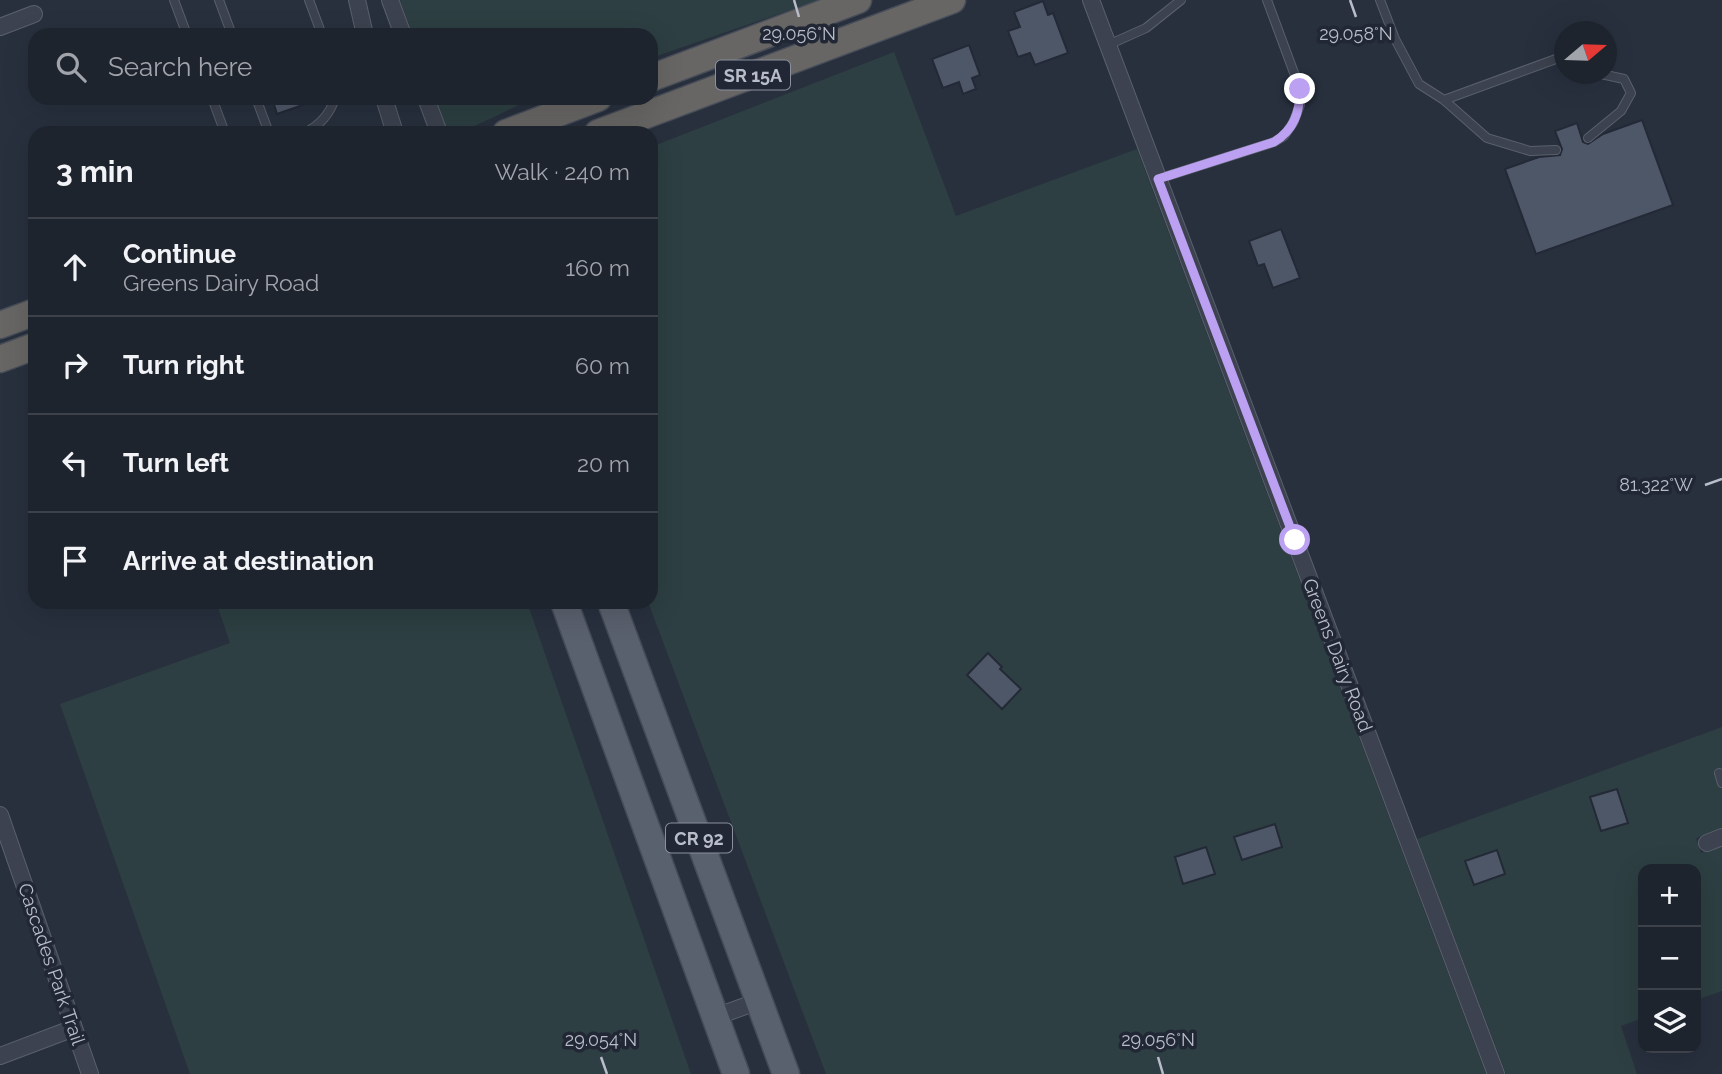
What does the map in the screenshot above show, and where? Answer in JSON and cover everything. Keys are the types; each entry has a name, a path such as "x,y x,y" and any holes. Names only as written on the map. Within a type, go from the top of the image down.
{"highway":[{"name":"SR 15A","path":"658,75 858,0"},
{"name":"SR 15A","path":"617,126 951,0"},
{"path":"524,126 580,105"},
{"path":"2,326 28,315"},
{"path":"0,359 28,349"}],"main road":[{"name":"CR 92","path":"567,609 736,1074"},
{"name":"CR 92","path":"612,609 786,1074"}],"street":[{"path":"357,0 363,28"},
{"path":"390,0 400,28"},
{"name":"Greens Dairy Road","path":"1091,0 1496,1074"},
{"path":"0,27 34,15"},
{"path":"386,105 393,126"},
{"path":"429,105 436,126"},
{"name":"Cascades Park Trail","path":"0,815 6,849 90,1074"},
{"path":"715,1017 759,1000"},
{"path":"0,1056 74,1028"}],"lane":[{"path":"174,0 184,28"},
{"path":"219,0 229,28"},
{"path":"309,0 319,28"},
{"path":"1108,45 1146,28 1181,0"},
{"path":"1158,179 1274,142 1284,136 1293,123 1300,105 1300,89 1267,0"},
{"path":"1381,0 1395,40 1419,84 1444,100 1487,138 1530,151 1556,150"},
{"path":"1444,100 1554,60"},
{"path":"1588,138 1621,111 1631,93 1623,79 1617,78"},
{"path":"215,105 222,126"},
{"path":"259,105 266,126"},
{"path":"316,126 326,118 332,105"},
{"path":"1718,773 1722,783"}],"shaded area":[{"path":"400,0 819,0 658,56 658,28 410,28"},
{"path":"894,52 956,216 1137,149 1486,1074 826,1074 651,609 658,609 658,144"},
{"path":"438,105 519,105 472,126 446,126"},
{"path":"218,609 529,609 691,1074 190,1074 60,704 230,643"},
{"path":"1722,727 1722,829 1696,838 1701,853 1722,846 1722,991 1701,998 1701,864 1638,864 1638,1020 1621,1026 1637,1074 1506,1074 1417,839"}],"building":[{"path":"1043,1 1048,15 1053,13 1068,53 1035,65 1030,53 1018,57 1008,31 1020,27 1014,12"},
{"path":"969,45 980,75 972,78 976,89 963,94 959,82 943,88 932,59"},
{"path":"274,105 303,105 277,114"},
{"path":"1642,120 1673,205 1536,254 1505,169 1539,157 1560,155 1562,149 1555,131 1577,123 1583,142 1588,144 1603,134"},
{"path":"1281,229 1300,278 1273,288 1264,264 1258,266 1249,241"},
{"path":"988,653 1021,689 1002,709 967,675"},
{"path":"1617,789 1628,823 1601,831 1590,797"},
{"path":"1275,824 1282,847 1242,860 1234,837"},
{"path":"1206,847 1215,874 1183,884 1175,857"},
{"path":"1497,850 1505,874 1474,885 1465,861"}],"route":[{"path":"1295,540 1158,179 1274,142 1284,136 1300,105 1300,89"}]}
